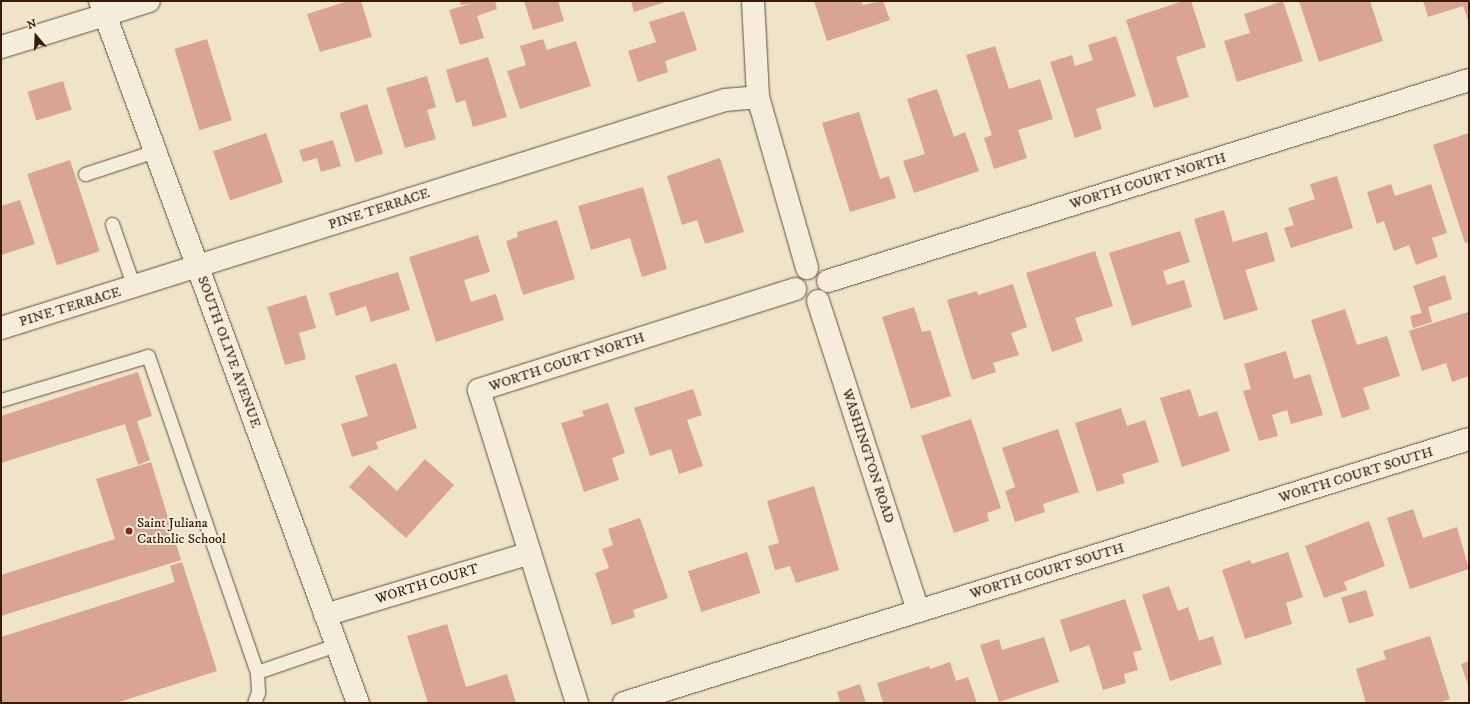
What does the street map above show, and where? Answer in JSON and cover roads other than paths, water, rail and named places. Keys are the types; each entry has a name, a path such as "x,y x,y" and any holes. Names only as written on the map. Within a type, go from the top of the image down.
{"street":[{"path":"1,48 103,8 149,1"},
{"path":"753,1 758,97 807,268"},
{"name":"SOUTH OLIVE AVENUE","path":"103,8 358,703"},
{"name":"WORTH COURT NORTH","path":"828,281 1469,80"},
{"name":"PINE TERRACE","path":"1,328 725,100 758,97"},
{"path":"807,268 818,269 828,281 825,295 818,301 806,301 797,295 795,289 795,279 807,268"},
{"name":"WORTH COURT NORTH","path":"530,553 479,390 795,289"},
{"name":"WASHINGTON ROAD","path":"818,301 918,612"},
{"name":"WORTH COURT SOUTH","path":"624,703 1469,439"},
{"path":"530,553 577,703"},
{"name":"WORTH COURT","path":"325,615 530,553"}],"lane":[{"path":"85,174 155,151"},
{"path":"112,224 134,286"},
{"path":"1,400 148,356 257,672 258,692 254,703"},
{"path":"257,672 336,645"}],"place":[{"name":"Saint Juliana Catholic School","path":"129,531"}]}
